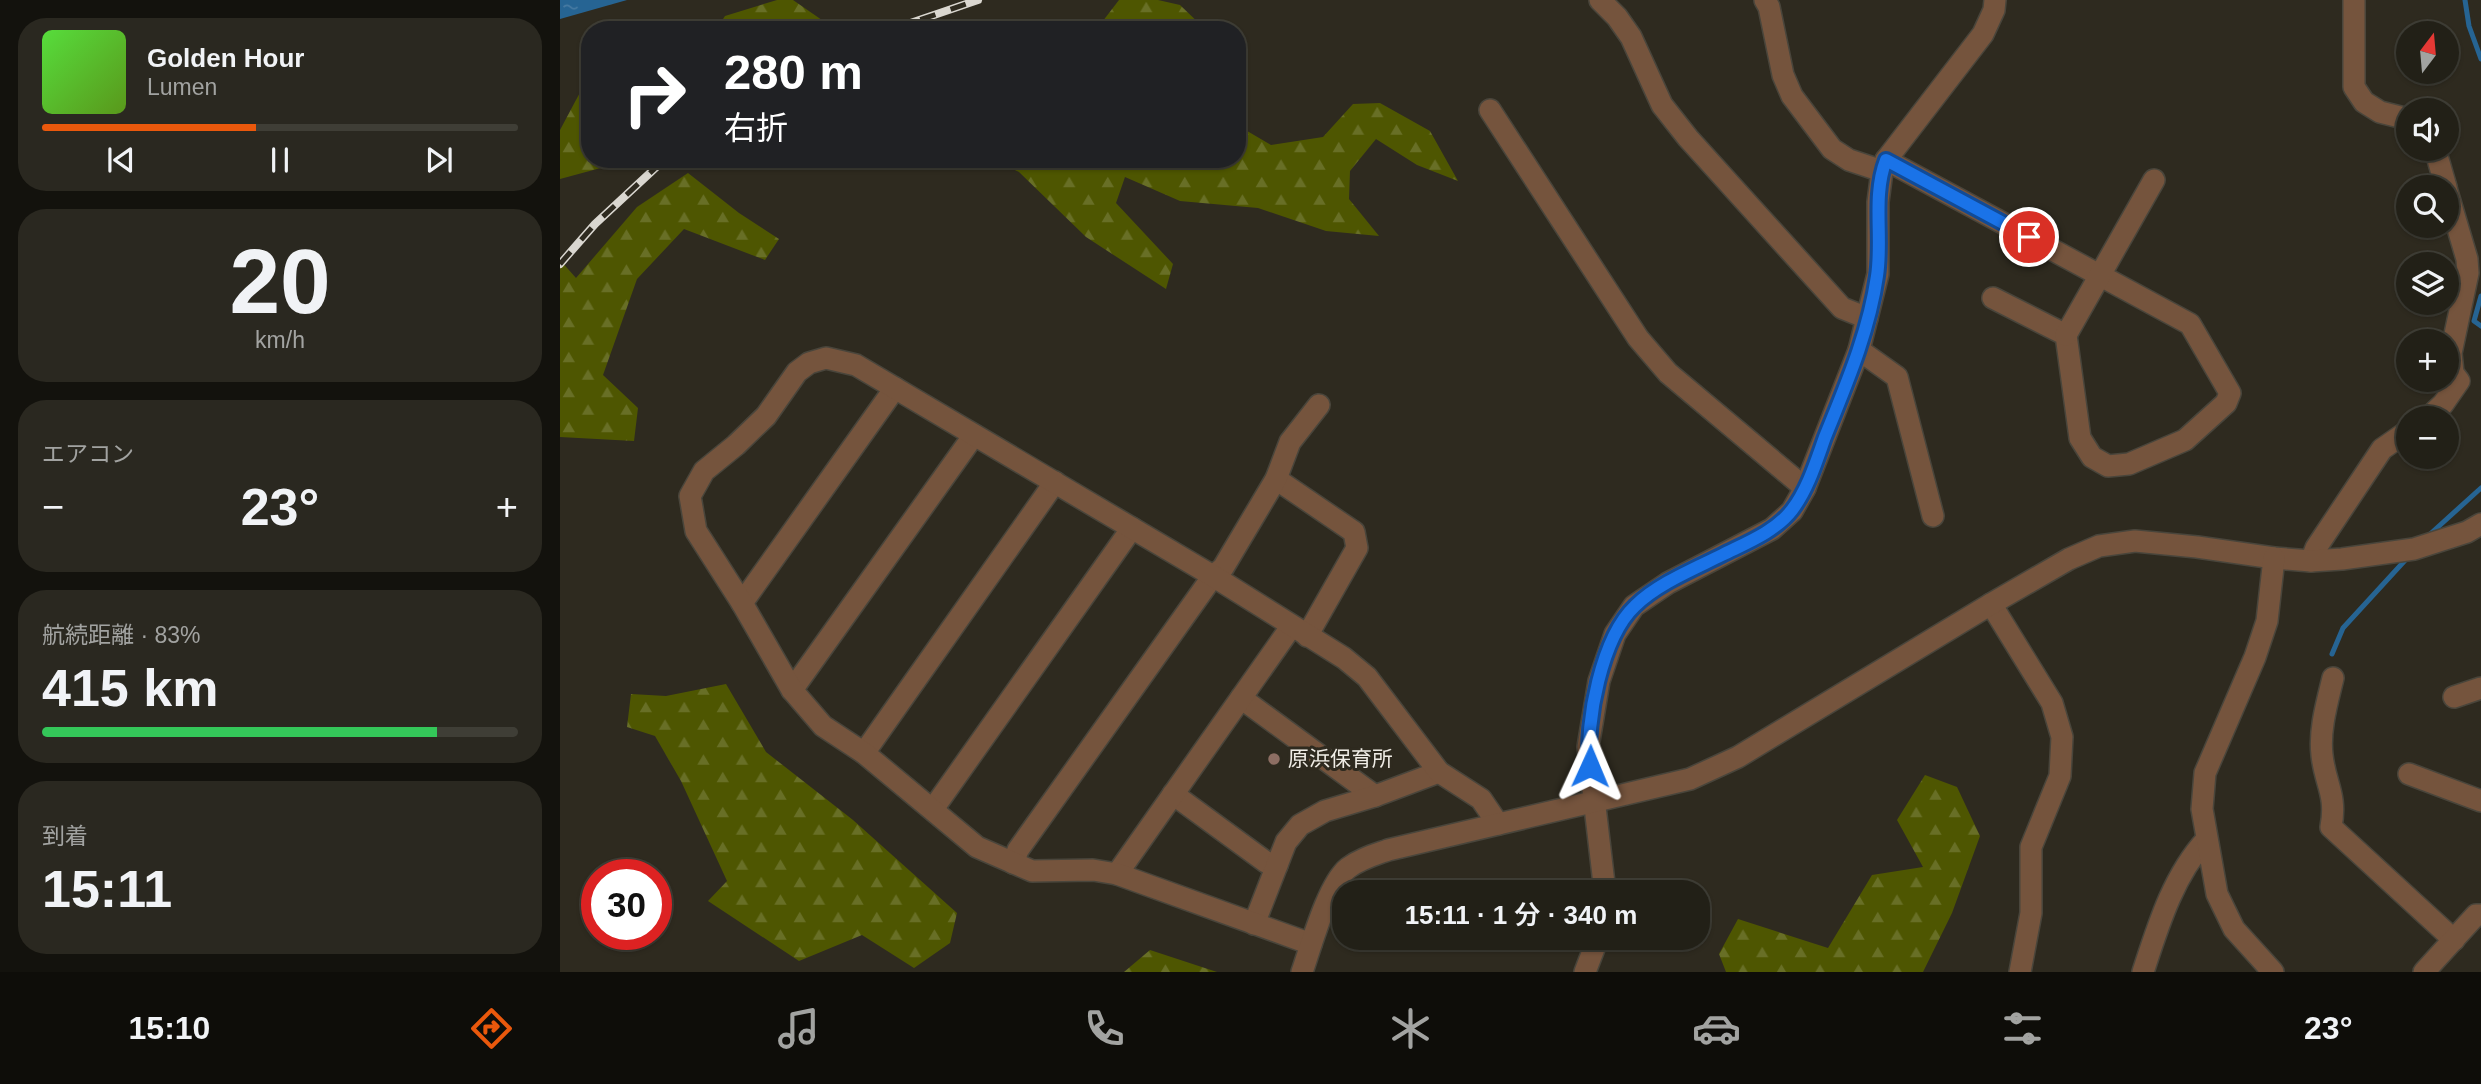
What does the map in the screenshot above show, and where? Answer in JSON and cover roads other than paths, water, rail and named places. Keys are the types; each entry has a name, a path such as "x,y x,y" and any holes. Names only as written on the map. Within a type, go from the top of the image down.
{"street":[{"path":"1600,0 1617,17 1631,37 1662,105 1688,138 1842,308 1867,318"},
{"path":"1765,0 1769,7 1783,75 1792,96 1832,149 1849,160 1884,165 2101,276 2190,324 2230,393 2226,403 2185,440 2129,464 2108,466 2092,457 2080,438 2066,335 2101,276 2154,180"},
{"path":"1603,880 1588,747 1598,681 1615,634 1634,606 1668,583 1772,529 1792,510 1805,488 1859,350 1878,274 1878,202 1884,165 1983,34 1994,10 1994,0"},
{"path":"2354,0 2354,87 2364,102 2380,112 2396,117"},
{"path":"1490,110 1645,346 1668,373 1805,488"},
{"path":"2441,406 2459,381 2453,373 2451,353 2468,273 2459,232"},
{"path":"1993,298 2066,335"},
{"path":"1859,350 1897,377 1933,516"},
{"path":"1311,944 1117,874 1093,870 1032,871 977,847 864,753 823,726 792,690 742,603 696,531 690,496 704,471 736,445 766,415 797,372 808,363 826,358 856,365 1213,576 1345,658 1367,677 1439,772 1480,799 1499,824"},
{"path":"742,603 895,388"},
{"path":"1013,863 1018,850 1213,576 1223,568 1276,479 1290,442 1319,405"},
{"path":"792,690 974,435"},
{"path":"2311,561 2316,548 2382,449 2396,439"},
{"path":"1117,874 1241,698 1299,631 1357,548 1354,532 1276,479"},
{"path":"864,753 1055,482"},
{"path":"1302,972 1333,888 1346,869 1365,858 1388,850 1593,804 1690,779 1738,757 1991,604 2068,559 2099,546 2135,541 2311,561 2414,549 2467,532 2481,524"},
{"path":"933,810 1132,528"},
{"path":"2273,972 2234,929 2217,894 2202,809 2205,774 2255,657 2267,621 2274,558"},
{"path":"1991,604 2052,703 2062,737 2060,776 2031,847 2031,913 2020,972"},
{"path":"2333,678 2323,717 2322,756 2334,809 2331,827 2454,940"},
{"path":"2454,696 2481,688"},
{"path":"1241,698 1375,796"},
{"path":"1254,923 1286,842 1300,825 1325,811 1439,772"},
{"path":"2409,774 2481,801"},
{"path":"1173,794 1266,862 1277,865"},
{"path":"2143,972 2156,930 2179,878 2189,859 2206,840"},
{"path":"2424,972 2476,915 2481,915"},
{"path":"1585,972 1593,950"}],"water":[{"path":"560,0 627,0 560,19"}],"waterway":[{"path":"2465,0 2469,26 2481,59"},
{"path":"2481,296 2474,321 2481,326"},
{"path":"2428,536 2481,488"},
{"path":"2332,654 2343,628 2409,556"}],"railway":[{"path":"916,21 978,0"},
{"path":"560,264 595,224 655,168"}],"place":[{"name":"原浜保育所","path":"1274,759"}]}
